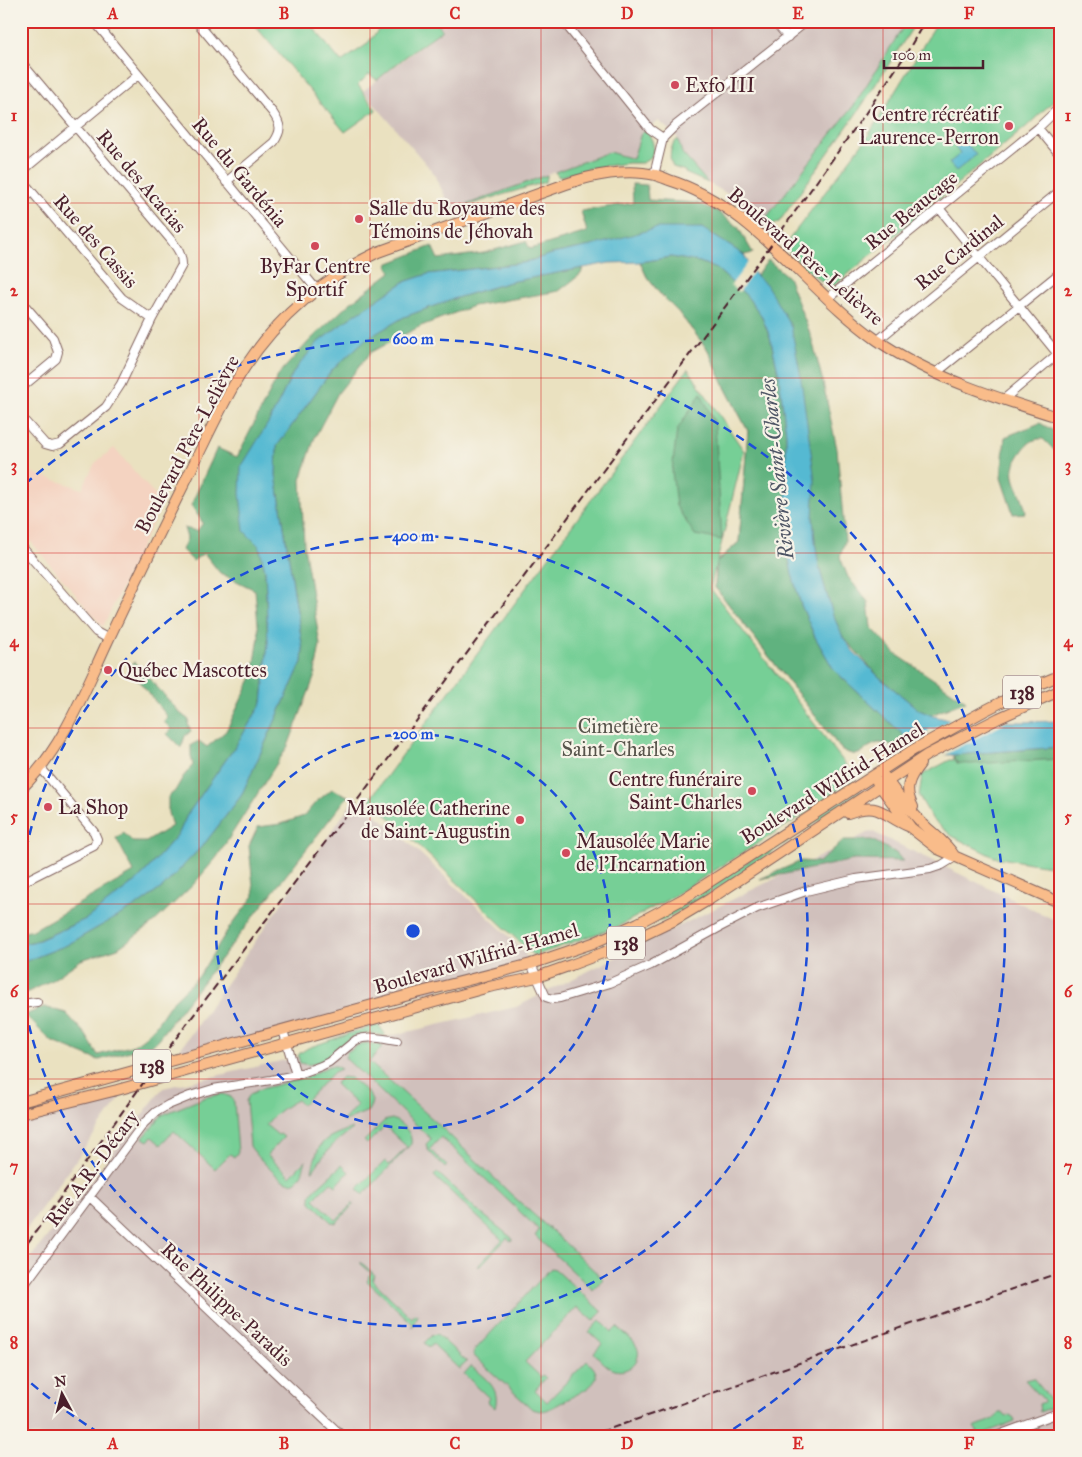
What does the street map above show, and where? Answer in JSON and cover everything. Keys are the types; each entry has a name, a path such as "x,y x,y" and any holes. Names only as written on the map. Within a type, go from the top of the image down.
{"main road":[{"name":"Boulevard Père-Lelièvre","path":"21,789 42,768 57,744 109,640 161,529 226,399 240,375 281,322 317,290 352,265 385,248 586,177 632,173 654,175 691,187 729,209 768,241 852,321 908,359 980,391 1061,418"},
{"name":"Boulevard Wilfrid-Hamel","path":"21,1102 405,996 531,964 593,943 661,911 714,880 913,750 1024,690 1061,675"},
{"name":"Boulevard Wilfrid-Hamel","path":"21,1114 117,1090 489,987 536,977 596,956 648,933 710,899 927,755 999,718 1061,690"},
{"path":"919,819 909,798 908,783 913,772 927,755"},
{"path":"881,770 884,784 911,828"},
{"path":"872,776 884,784 950,848 955,856"},
{"path":"824,824 858,810 878,809 911,828 947,854 1061,903"}],"street":[{"name":"Rue du Gardénia","path":"94,21 317,290"},
{"path":"196,21 273,113 280,126 279,134 274,142 226,182"},
{"path":"563,21 650,129 663,138"},
{"path":"774,21 788,37"},
{"path":"654,175 663,138 675,126 807,21"},
{"name":"Rue des Acacias","path":"21,62 179,250 182,265 152,319"},
{"path":"21,172 138,75"},
{"name":"Rue Beaucage","path":"827,299 1038,128 1061,106"},
{"path":"1038,128 1061,156"},
{"name":"Rue des Cassis","path":"21,179 122,298 152,319"},
{"name":"Rue Cardinal","path":"878,340 1061,190"},
{"path":"939,208 1060,355 1004,399"},
{"path":"936,373 1061,272"},
{"path":"21,301 53,338 58,352 56,359 21,388"},
{"path":"21,417 45,444 52,446 60,444 106,407 121,384 152,319"},
{"path":"21,546 96,632 109,640"},
{"path":"21,883 94,846 97,838 42,768"},
{"path":"531,964 546,997 552,1000 560,998 610,983 651,965 757,908 806,891 856,879 930,869 955,856"},
{"path":"21,1004 37,1002"},
{"path":"284,1030 296,1075"},
{"name":"Rue A.R.-Décary","path":"21,1289 144,1123 168,1104 213,1089 296,1075 329,1062 361,1038 371,1037 397,1041"},
{"name":"Rue Philippe-Paradis","path":"90,1197 342,1436"},
{"path":"996,1436 1061,1412"}],"shaded area":[{"path":"437,21 907,21 854,105 762,223 735,198 708,183 682,153 678,138 659,121 641,133 633,159 609,152 452,210 433,172 363,91 442,30"},
{"path":"114,448 162,503 103,627 21,530 21,470 82,489 95,463"},
{"path":"355,798 395,830 517,944 531,964 170,1061 179,1051"},
{"path":"871,831 1061,923 1061,1436 21,1436 21,1270 163,1088 516,1007"},
{"path":"123,1094 21,1237 21,1122"}],"green space":[{"path":"251,21 308,21 341,62 366,45 386,21 437,21 442,30 377,80 369,74 358,85 376,110 345,132"},
{"path":"907,21 917,21 859,110 779,222 767,228 762,223 854,105"},
{"path":"938,21 1061,21 1061,94 1026,127 835,285 826,285 804,267 784,246 868,136"},
{"path":"646,131 651,138 653,150 651,158 642,163 590,168 559,177 555,172 609,152 633,159 641,133"},
{"path":"678,139 682,153 708,183 673,167 671,152 673,145"},
{"path":"547,175 545,182 452,210"},
{"path":"632,184 647,185 648,200 697,203 717,211 738,227 753,253 744,255 702,228 591,246 552,254 523,263 428,274 404,282 350,318 317,343 294,371 270,420 244,531 259,546 265,570 268,643 262,703 235,747 187,815 179,833 139,879 86,919 36,941 21,944 21,933 33,930 134,872 116,838 124,833 133,842 146,842 172,826 168,813 168,797 175,791 193,765 191,745 199,741 207,747 226,731 253,675 259,637 255,590 220,573 204,553 193,561 182,550 187,538 184,528 197,531 203,523 191,505 217,448 237,457 279,374 311,339 349,304 391,272 387,264 432,246 438,259 484,253 526,241 530,249 587,232 581,211 633,203"},
{"path":"671,257 700,262 717,269 746,295 761,315 770,337 779,375 786,434 786,545 801,605 815,637 834,670 911,742 895,746 878,743 857,754 841,749 715,587 717,562 739,542 748,431 708,350 647,277 640,262"},
{"path":"768,260 788,277 811,336 822,378 837,449 845,541 840,557 848,577 868,602 871,627 896,654 966,701 931,715 919,710 879,677 843,637 833,615 819,567 815,541 791,326 764,283 756,276"},
{"name":"Cimetière Saint-Charles","path":"640,262 700,262 834,670 911,742 895,746 878,743 857,754 841,749 715,587 716,564 710,588 856,778 800,817 669,899 619,926 534,956 370,799 688,369 744,451 717,561 739,542 748,431 708,350 647,277"},
{"path":"583,268 581,274 559,291 473,306 421,326 371,352 338,393 315,437 301,480 304,545 320,645 314,678 288,746 217,857 192,886 152,924 118,948 81,960 52,980 28,992 21,993 21,963 67,945 141,903 163,887 205,843 241,796 302,662 303,650 276,475 277,446 332,370 365,340 404,317 456,298 510,282"},
{"path":"701,393 715,424 722,540 695,535 676,506 672,471 677,430"},
{"path":"1040,423 1061,435 1061,457 1043,439 1034,440 1025,447 1017,459 1014,474 1026,513 1013,514 1001,478 1005,437"},
{"path":"135,662 180,713 189,720 188,724 191,731 185,736 181,748 167,734 171,729 164,722 168,717 127,667"},
{"path":"1061,747 1061,868 994,857 952,836 933,820 919,796 922,775 950,760 954,760 953,755"},
{"path":"1061,747 1061,759 970,764 957,763 953,755"},
{"path":"332,789 348,796 154,1044 99,1060 51,1041 25,1015 44,1007 66,1013 86,1035 98,1055 134,1045 145,1037 171,1003 199,976 229,928 254,896 249,846 258,827 281,824 304,816 315,803"},
{"path":"859,790 861,792 709,894 665,919 658,920 658,917 697,896 831,806"},
{"path":"844,840 872,840 896,853 903,861 854,860 760,879 801,861 819,862"},
{"path":"377,1025 385,1034 384,1036 369,1033 357,1035 320,1061 311,1064 300,1063 298,1056 308,1048"},
{"path":"366,1043 383,1046 369,1062 437,1123 603,1279 593,1290 535,1236 539,1230 441,1137 430,1149 447,1166 445,1168 428,1150 426,1144 431,1139 345,1058 347,1052 360,1044"},
{"path":"329,1066 341,1069 334,1072 302,1105 297,1100 293,1102 276,1114 266,1125 278,1135 280,1134 284,1137 267,1155 290,1176 306,1160 300,1177 295,1182 286,1182 272,1171 250,1146 246,1101 250,1094 257,1090 307,1077"},
{"path":"342,1077 351,1078 369,1094 372,1101 368,1111 342,1122 357,1105 335,1084"},
{"path":"223,1094 231,1097 234,1102 238,1152 234,1157 230,1154 215,1169 174,1131 161,1145 152,1137 148,1141 143,1138 162,1115 206,1097"},
{"path":"392,1119 409,1132 411,1144 362,1194 357,1189 385,1161 389,1165 407,1147 385,1126 367,1144 364,1141 384,1121"},
{"path":"352,1128 330,1148 312,1171 320,1146 328,1138"},
{"path":"342,1165 349,1172 336,1186 331,1182 314,1199 336,1220 353,1203 336,1223 331,1222 311,1202 310,1196"},
{"path":"437,1172 476,1209 512,1238 511,1241 507,1238 479,1267 502,1240 434,1176"},
{"path":"361,1262 375,1275 372,1280 412,1318 415,1314 417,1315 415,1324 411,1328 413,1324 367,1281 371,1273"},
{"path":"551,1268 555,1269 602,1312 593,1321 577,1307 525,1362 541,1377 543,1375 546,1378 535,1390 547,1402 587,1361 596,1373 596,1378 590,1386 547,1410 540,1411 532,1409 474,1356 474,1351"},
{"path":"600,1320 612,1332 617,1327 637,1347 638,1357 629,1368 620,1371 612,1369 594,1353 602,1344 589,1332"},
{"path":"437,1334 467,1362 459,1369 433,1344 429,1347 425,1344 432,1335"},
{"path":"471,1366 494,1389 496,1394 495,1408 487,1401 489,1398 464,1374"},
{"path":"1033,1378 1052,1401 1052,1407 1040,1412 1039,1404 1044,1402 1044,1400 1025,1380"},
{"path":"999,1413 1007,1417 1010,1415 1015,1421 980,1435 974,1427 994,1419"}],"water":[{"path":"964,140 976,155 956,171 949,163 960,154 955,147"},
{"name":"Rivière Saint-Charles","path":"657,228 702,228 744,255 756,276 766,284 791,326 800,372 815,481 813,518 819,567 833,615 843,637 853,651 879,677 919,710 950,720 1061,721 1061,747 953,755 931,754 911,742 834,670 815,637 801,605 786,545 786,434 779,375 770,337 761,315 746,295 717,269 700,262 671,257 640,262 609,263 510,282 456,298 404,317 365,340 332,370 277,446 276,475 303,650 302,662 241,796 205,843 163,887 141,903 67,945 21,963 21,944 37,941 86,919 139,879 179,833 187,815 235,747 262,703 268,643 265,570 259,546 244,531 240,494 241,467 270,420 294,371 317,343 350,318 404,282 428,274 523,263"}],"pier":[{"path":"750,260 755,270 739,292 731,285"},
{"path":"954,718 996,719 1004,724 973,740 973,743 965,744 942,757 934,757 911,743 928,732 928,730 936,728"}],"railway":[{"path":"21,1252 167,1050 359,798 766,252 865,114 906,54 925,21"},
{"path":"589,1436 1061,1272"}],"place":[{"name":"Exfo III","path":"675,85"},
{"name":"Centre récréatif Laurence-Perron","path":"1009,126"},
{"name":"Salle du Royaume des Témoins de Jéhovah","path":"359,219"},
{"name":"ByFar Centre Sportif","path":"315,246"},
{"name":"Québec Mascottes","path":"108,670"},
{"name":"Centre funéraire Saint-Charles","path":"752,791"},
{"name":"La Shop","path":"48,807"},
{"name":"Mausolée Catherine de Saint-Augustin","path":"520,820"},
{"name":"Mausolée Marie de l'Incarnation","path":"566,853"}]}
